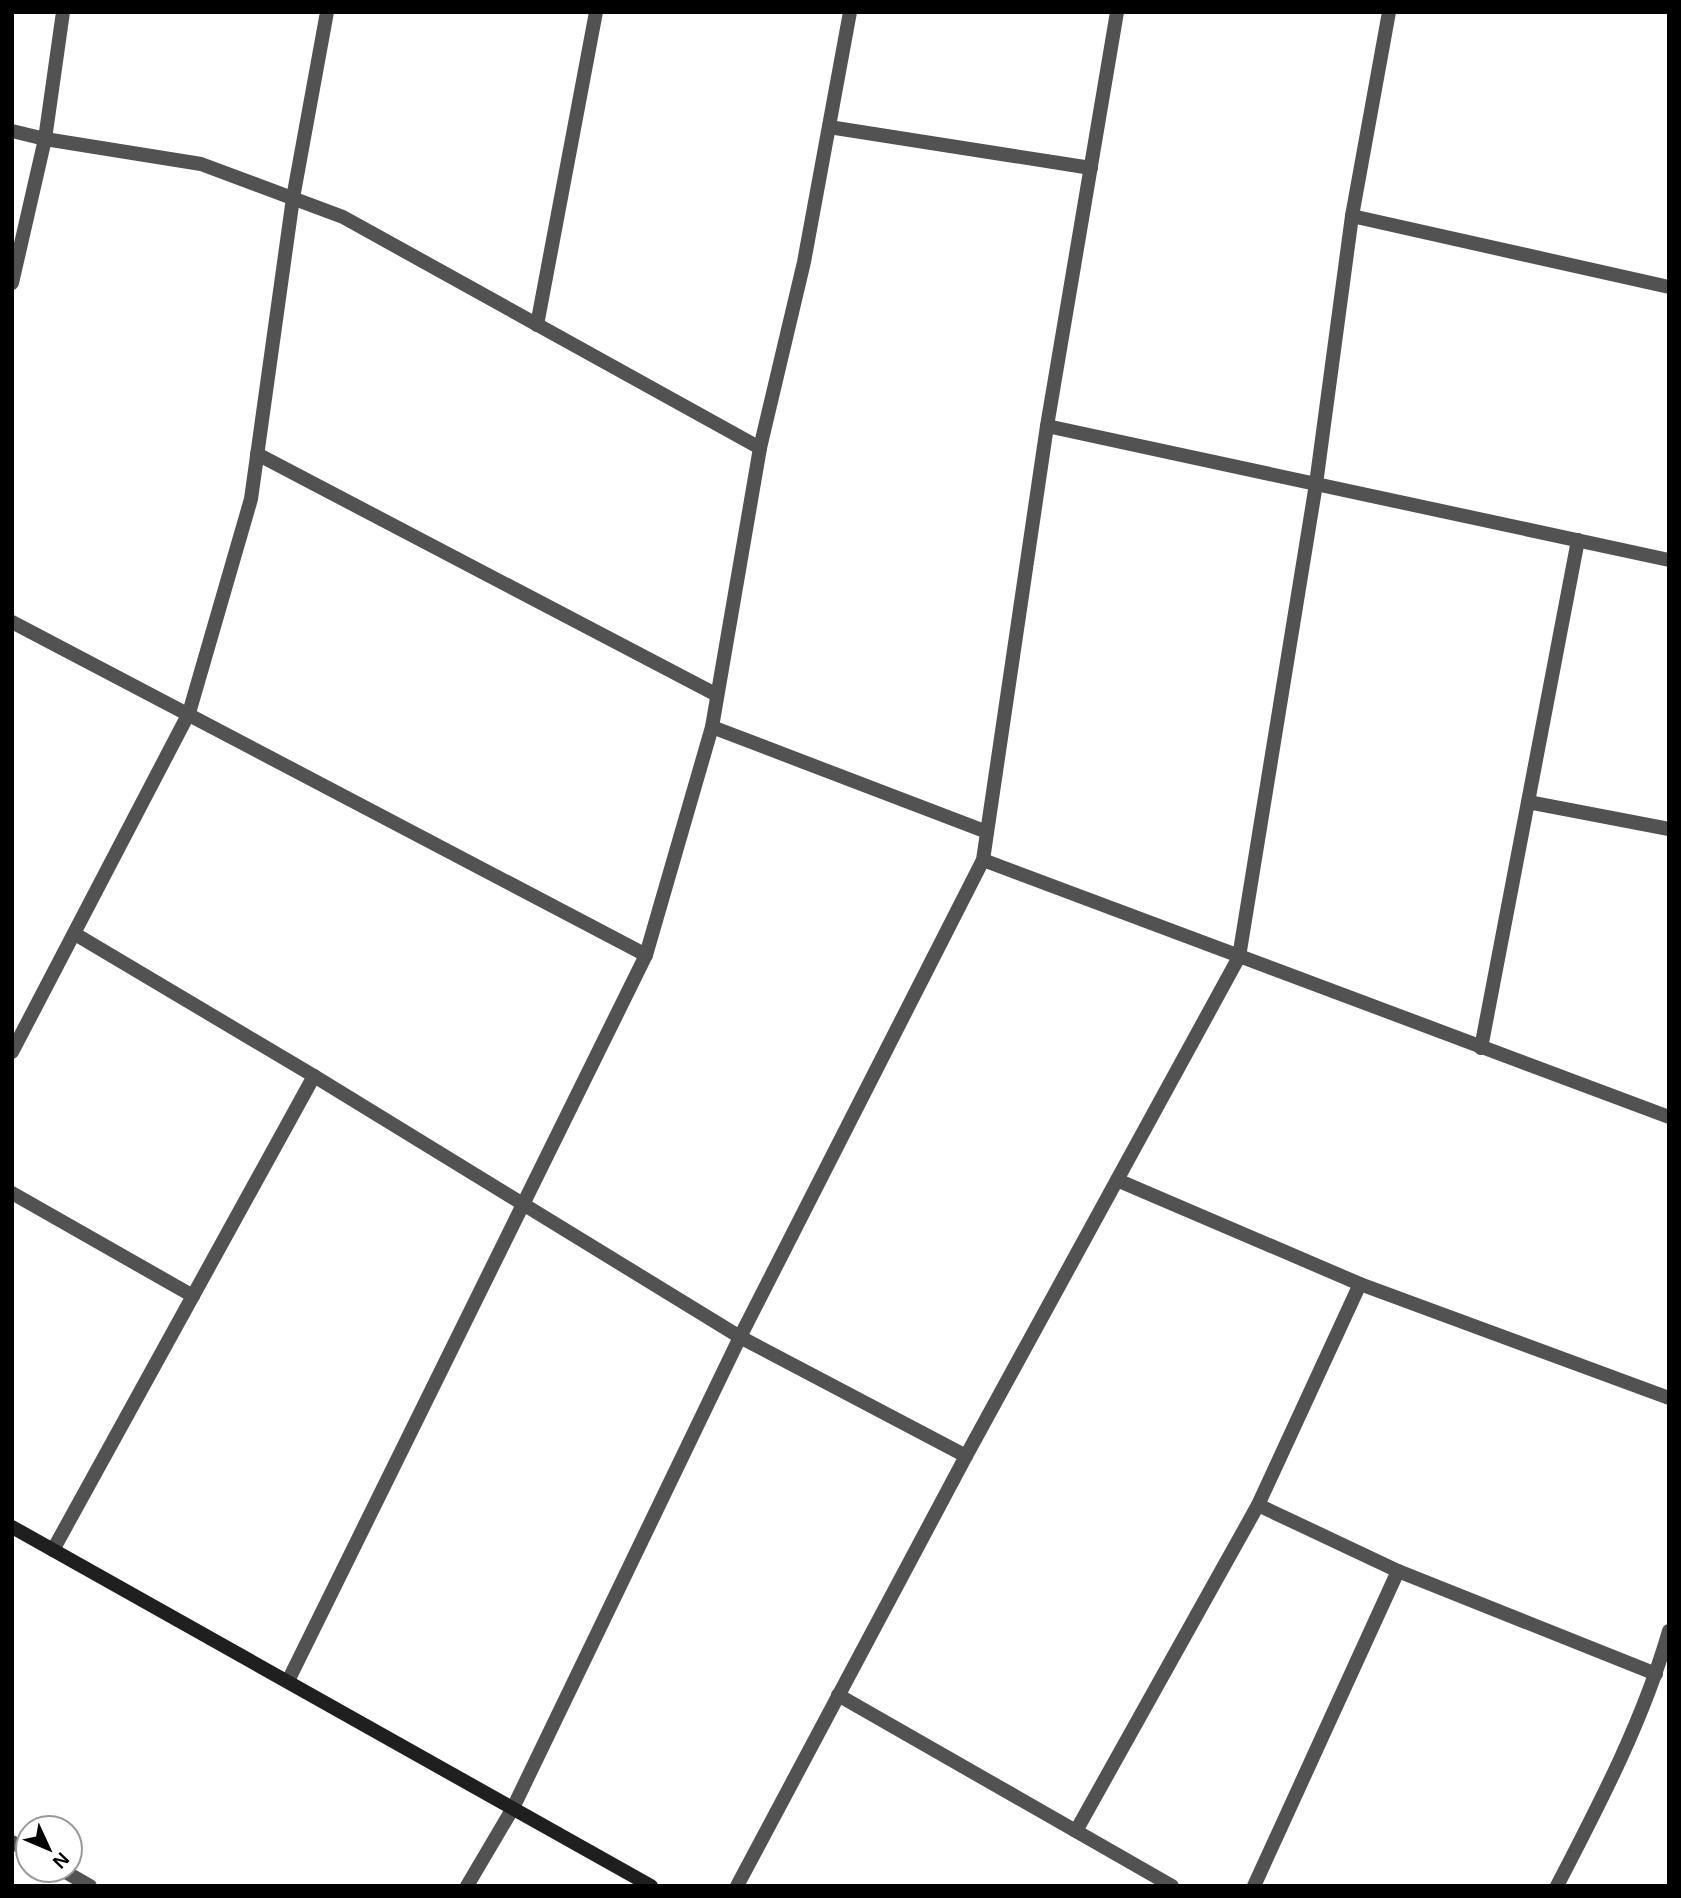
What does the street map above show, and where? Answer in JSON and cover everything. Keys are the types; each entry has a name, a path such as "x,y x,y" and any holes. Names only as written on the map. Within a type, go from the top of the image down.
{"street":[{"path":"12,283 45,139 63,12"},
{"path":"12,1052 189,713 251,499 293,198 327,12"},
{"path":"537,325 596,12"},
{"path":"288,1681 646,955 712,727 760,448 804,262 850,12"},
{"path":"467,1886 513,1808 740,1337 983,860 1047,426 1117,12"},
{"path":"737,1886 966,1456 1239,957 1316,484 1352,216 1389,12"},
{"path":"829,127 1091,168"},
{"path":"12,131 45,139 201,164 343,217 760,448"},
{"path":"1352,216 1669,287"},
{"path":"1047,426 1669,560"},
{"path":"257,454 717,695"},
{"path":"1481,1048 1578,540"},
{"path":"12,622 646,955"},
{"path":"712,727 988,832"},
{"path":"1528,802 1669,829"},
{"path":"983,860 1669,1117"},
{"path":"75,934 314,1076 740,1337 966,1456"},
{"path":"53,1550 314,1076"},
{"path":"1117,1180 1360,1284 1669,1398"},
{"path":"12,1193 193,1296"},
{"path":"1076,1831 1258,1505 1360,1284"},
{"path":"1258,1505 1398,1571 1656,1674"},
{"path":"12,1527 651,1886"},
{"path":"1254,1886 1398,1571"},
{"path":"1557,1886 1613,1779 1656,1674 1669,1631"},
{"path":"838,1695 1172,1886"}]}
